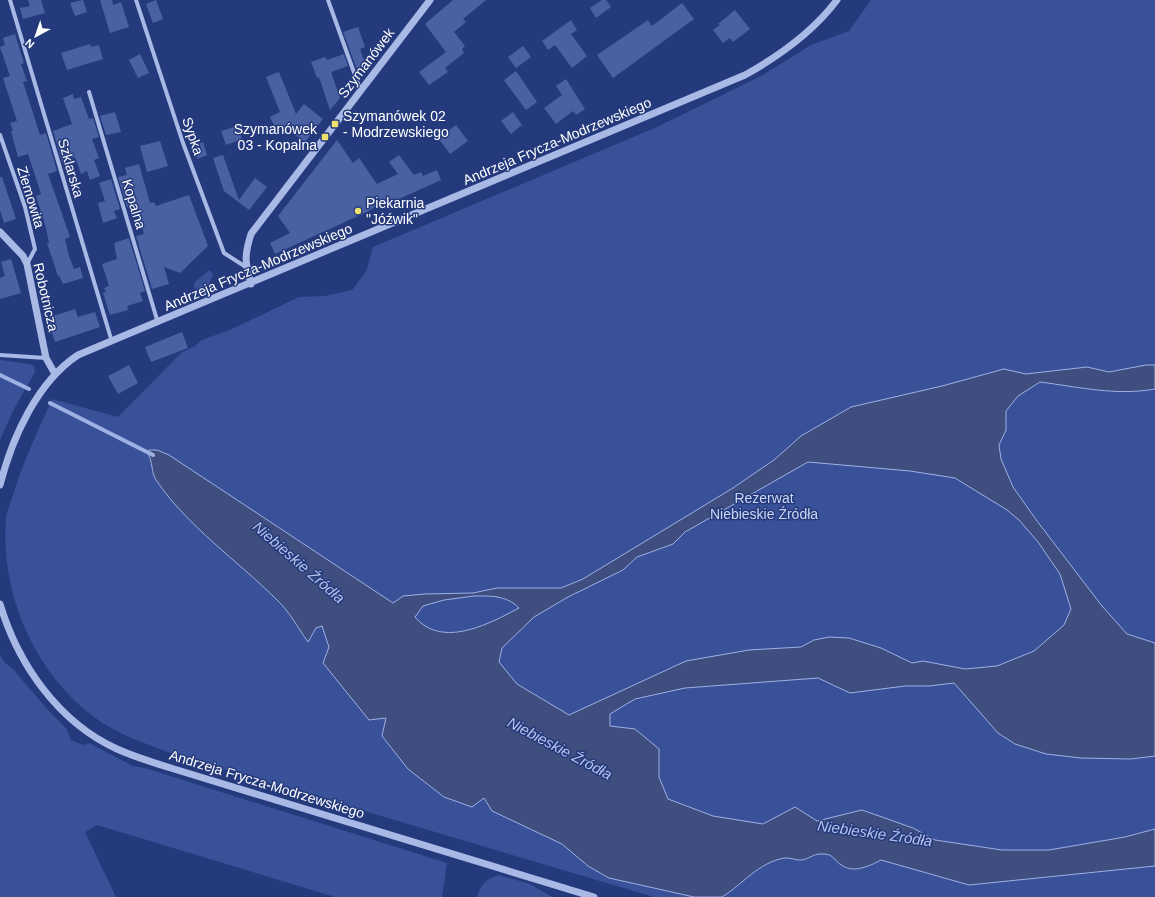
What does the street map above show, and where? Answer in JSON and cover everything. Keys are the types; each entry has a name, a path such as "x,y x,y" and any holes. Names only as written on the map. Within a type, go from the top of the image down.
{"street":[{"name":"Szklarska","path":"10,0 112,342"},
{"name":"Sypka","path":"136,0 183,144 224,253 246,267"},
{"path":"328,0 361,92"},
{"name":"Szymanówek","path":"251,284 246,267 245,252 251,234 430,0"},
{"name":"Andrzeja Frycza-Modrzewskiego","path":"0,485 4,469 24,422 55,374 66,363 78,355 251,284 745,75 789,48 812,28 837,0"},
{"name":"Kopalna","path":"89,92 158,323"},
{"name":"Ziemowita","path":"0,135 25,207 34,249 27,264"},
{"name":"Robotnicza","path":"0,232 23,256 27,264 46,358 55,374"},
{"path":"0,355 46,358"},
{"name":"Andrzeja Frycza-Modrzewskiego","path":"0,604 8,628 24,662 57,705 99,740 116,748 174,769 594,897"}],"green space":[{"name":"Rezerwat Niebieskie Źródła","path":"871,0 1155,0 1155,897 654,897 179,756 135,740 114,730 94,717 73,699 54,677 38,654 25,629 15,602 9,574 6,546 6,518 8,509 26,459 52,399 118,417 182,352 195,346 202,340 232,329 299,297 325,296 352,290 366,272 373,247 659,126 761,76 811,45 849,31"},
{"path":"209,270 213,274 208,287 202,291 197,291 194,287 194,283"},
{"path":"0,360 30,364 34,366 35,372 13,411 0,440"},
{"path":"0,655 4,662 13,669 48,710 66,728 71,740 83,745 89,743 133,766 145,768 447,863 442,897 335,897 97,825 85,832 116,897 0,897"},
{"path":"499,875 530,884 552,897 477,897 480,889 485,883 491,878"}],"water":[{"path":"1146,365 1155,365 1155,389 1126,392 1040,382 1018,396 1006,411 1006,430 999,445 1001,459 1013,487 1102,606 1127,634 1155,643 1155,756 1131,759 1081,758 1046,754 1015,744 998,733 954,683 929,686 905,686 850,693 818,678 685,688 635,699 610,714 610,726 635,729 659,749 659,777 668,799 713,816 763,824 795,807 817,821 862,810 913,828 935,840 1002,850 1049,850 1125,837 1155,829 1155,866 969,885 881,860 862,868 847,868 831,856 820,854 802,860 784,858 766,864 722,897 694,897 609,878 588,866 562,844 492,811 484,798 472,807 444,797 408,769 382,736 386,718 369,720 323,663 329,647 322,626 316,628 308,642 281,604 198,528 169,497 154,477 151,460 148,454 149,450 157,450 169,455 393,603 403,596 425,594 473,593 497,588 561,588 583,579 733,488 774,460 801,436 851,407 942,386 1004,369 1026,374 1087,367 1109,372","holes":["808,462 910,471 955,478 1007,510 1019,520 1038,542 1060,574 1071,609 1064,625 1034,651 997,666 965,669 923,661 912,663 881,648 849,638 829,637 814,640 801,647 749,650 686,661 569,715 517,684 499,662 502,648 534,617 568,597 623,570 637,557 673,544 685,532","474,596 504,598 519,608 494,621 466,630 452,632 438,631 426,626 415,617 423,606 444,600"]}],"building":[{"path":"28,0 41,0 45,13 23,19 20,8 30,6"},
{"path":"83,0 87,12 75,16 70,3"},
{"path":"100,0 112,0 113,5 121,2 129,27 110,33"},
{"path":"156,0 163,19 153,23 146,4"},
{"path":"453,0 486,0 463,19 466,22 454,32 465,46 462,49 464,53 445,68 448,72 429,85 419,72 446,52 425,24"},
{"path":"602,0 606,0 611,7 596,18 590,8"},
{"path":"682,3 694,19 613,78 597,55 648,20 652,26"},
{"path":"735,10 750,29 733,42 730,38 723,43 713,30"},
{"path":"571,20 577,30 571,34 587,56 572,68 555,45 548,50 542,41"},
{"path":"358,27 365,47 360,49 367,69 358,72 343,32"},
{"path":"15,34 24,63 21,64 27,81 23,82 40,135 46,133 57,171 48,174 70,237 65,239 69,256 74,269 80,267 83,278 63,284 59,275 58,276 47,243 49,243 46,228 36,196 41,194 28,154 18,157 11,131 13,131 10,123 17,121 3,78 10,76 0,47 5,45 3,38"},
{"path":"90,44 91,47 99,45 103,59 67,70 61,53"},
{"path":"523,46 531,57 516,68 508,57"},
{"path":"140,54 149,73 138,78 129,60"},
{"path":"344,54 348,66 331,72 340,98 330,110 319,77 317,78 311,62 325,57 327,60"},
{"path":"516,71 537,102 526,110 504,80"},
{"path":"279,72 296,114 304,104 323,119 305,142 283,126 276,129 270,117 280,112 266,77"},
{"path":"566,79 585,109 576,115 573,111 556,124 544,108 562,95 556,86"},
{"path":"73,94 74,99 81,97 89,119 93,118 99,137 92,139 99,158 94,160 100,176 90,180 87,171 81,174 75,157 62,162 53,131 72,124 63,98"},
{"path":"115,112 121,132 106,135 100,116"},
{"path":"513,112 522,125 511,134 501,121"},
{"path":"456,125 468,141 450,154 438,138"},
{"path":"237,126 242,139 226,145 221,131"},
{"path":"337,140 353,163 359,158 377,184 398,174 389,162 399,155 414,175 421,172 423,176 437,170 441,180 390,203 389,201 386,203 385,200 369,211 275,254 270,243 290,233 278,216"},
{"path":"160,141 168,166 147,172 140,146"},
{"path":"203,142 207,155 197,159 193,146"},
{"path":"223,155 239,200 255,178 267,187 249,210 224,191 213,158"},
{"path":"139,164 150,203 154,202 156,206 189,195 208,246 180,273 164,267 169,284 152,289 136,236 144,234 135,205 127,207 118,177 127,175 125,168"},
{"path":"0,177 2,177 16,219 4,223 0,210"},
{"path":"111,179 120,209 114,211 117,218 103,223 98,203 105,201 99,183"},
{"path":"129,238 145,291 140,293 143,301 127,306 128,310 110,315 103,293 106,292 104,288 109,286 102,264 117,259 114,243"},
{"path":"11,259 21,293 0,299 0,278 5,276 1,262"},
{"path":"75,309 78,317 95,312 100,327 55,342 47,318"},
{"path":"182,332 188,348 151,362 145,347"},
{"path":"129,365 138,383 118,394 108,376"}],"waterway":[{"name":"Niebieskie Źródła","path":"0,375 29,389"},
{"name":"Niebieskie Źródła","path":"50,403 153,455"}],"place":[{"name":"Szymanówek 02 - Modrzewskiego","path":"335,124"},
{"name":"Szymanówek 03 - Kopalna","path":"325,137"},
{"name":"Piekarnia \"Jóźwik\"","path":"358,211"}]}
